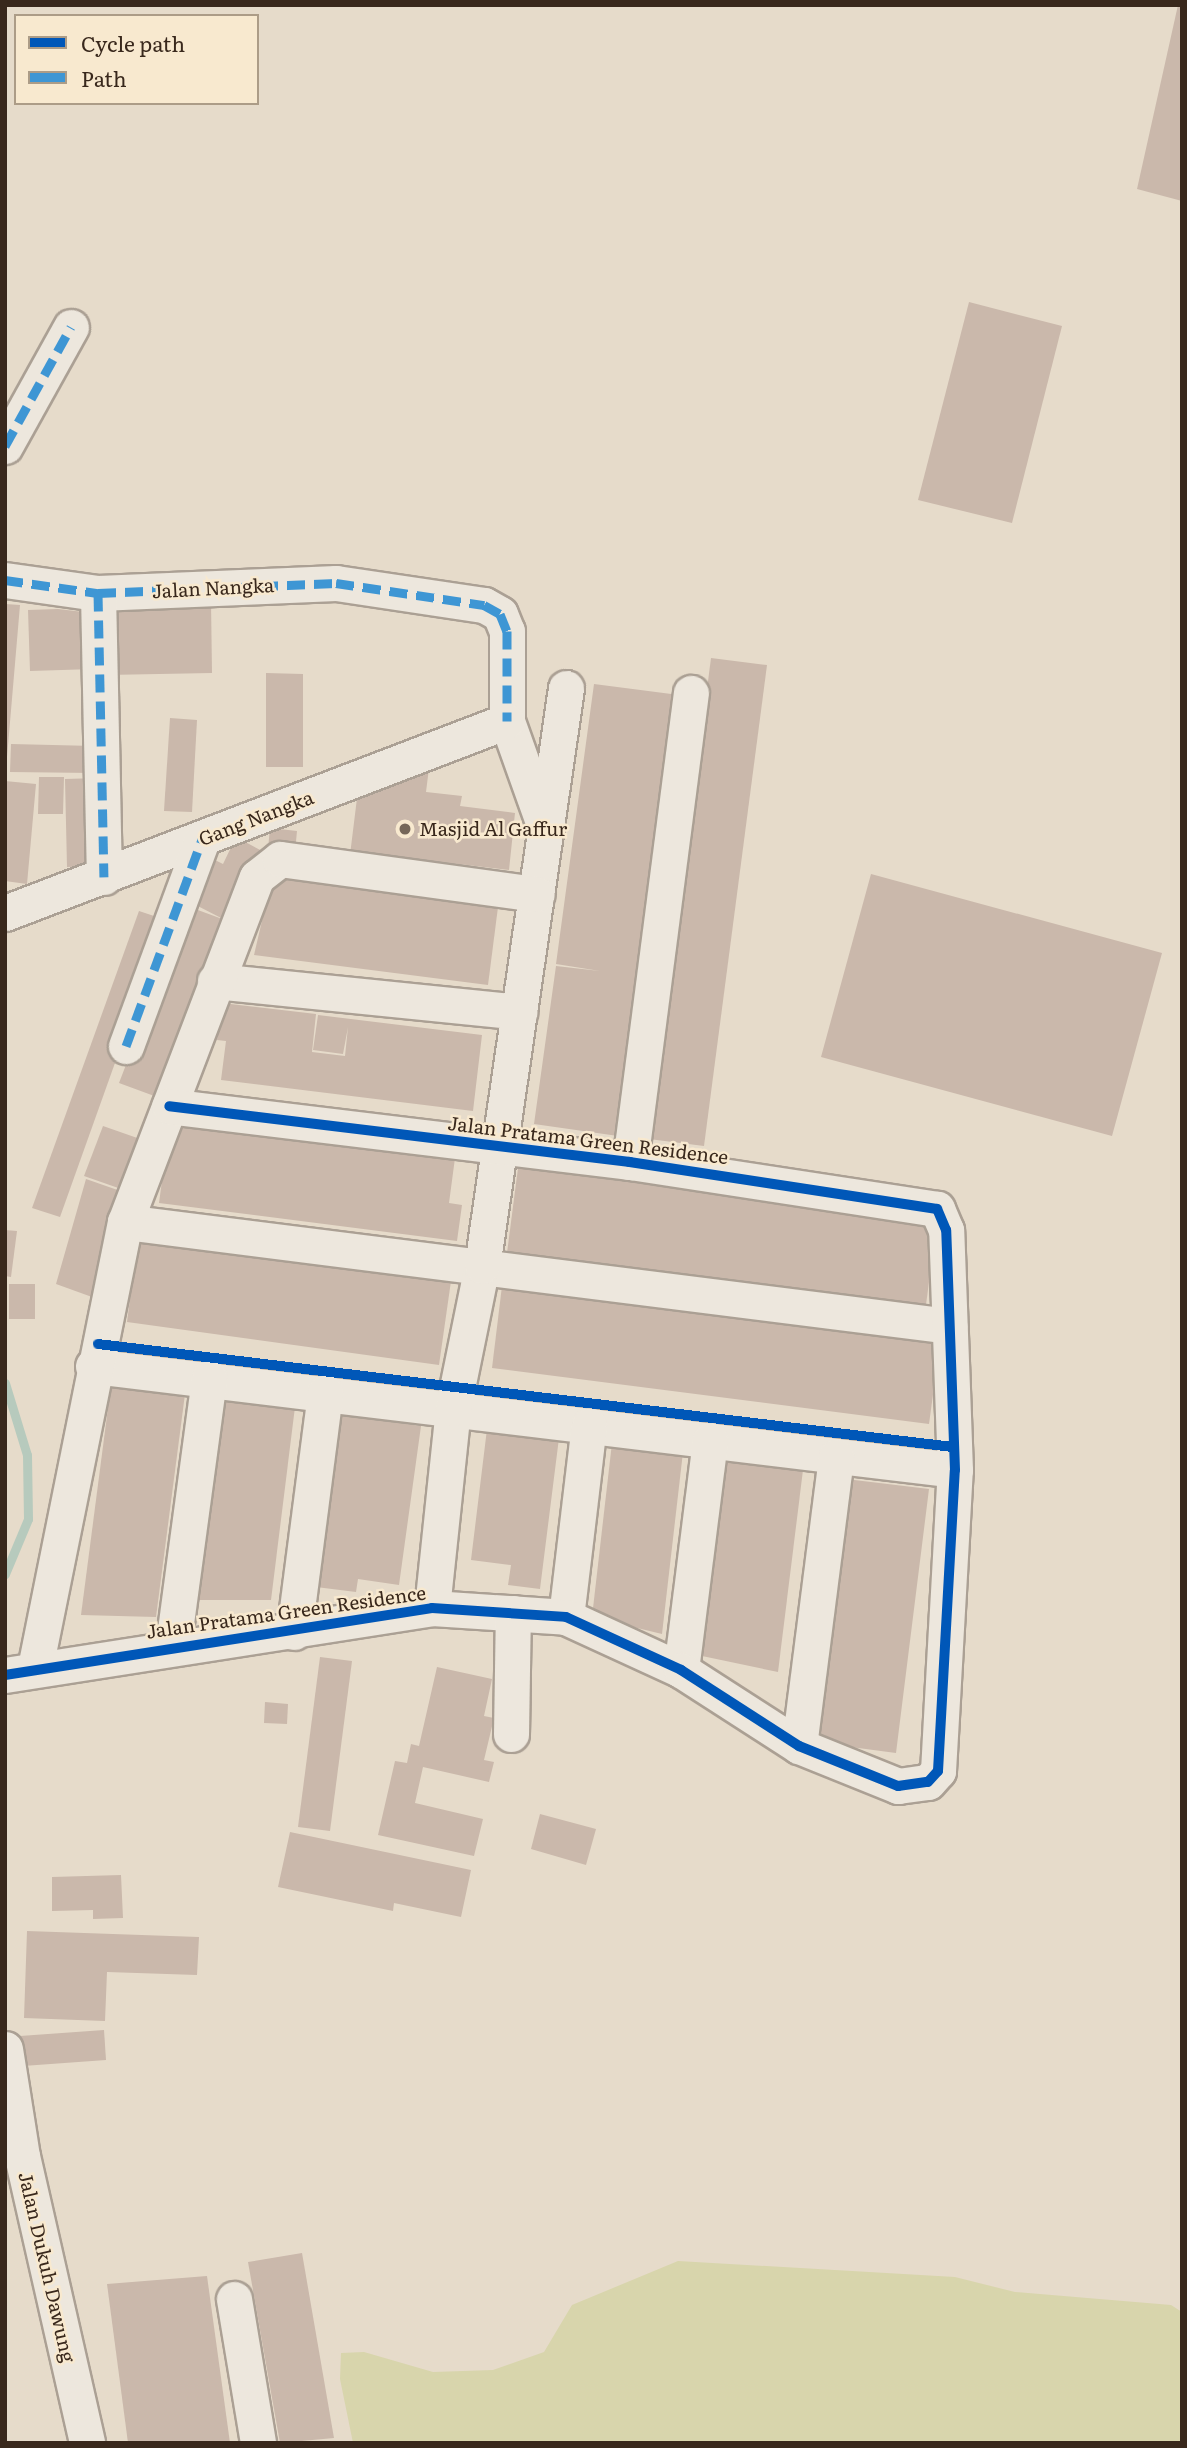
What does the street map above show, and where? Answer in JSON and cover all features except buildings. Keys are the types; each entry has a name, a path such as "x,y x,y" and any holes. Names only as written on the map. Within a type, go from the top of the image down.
{"street":[{"path":"5,446 71,327"},
{"name":"Jalan Nangka","path":"5,580 98,593 336,583 484,605 500,614 507,631 507,721 545,828"},
{"path":"98,593 104,877"},
{"name":"Jalan Pratama Green Residence","path":"432,1608 455,1397 482,1266 566,688"},
{"name":"Jalan Pratama Green Residence","path":"630,1162 691,693"},
{"name":"Gang Nangka","path":"5,913 507,721"},
{"path":"126,1046 202,839"},
{"name":"Jalan Pratama Green Residence","path":"537,894 280,859 257,877 125,1222 20,1672 173,1645 295,1632 432,1608 566,1617 681,1670 799,1746 898,1786 935,1778 954,1459"},
{"path":"215,981 519,1012"},
{"name":"Jalan Pratama Green Residence","path":"169,1106 500,1145 914,1201 937,1209 946,1230 949,1326"},
{"path":"125,1222 949,1326 954,1459"},
{"path":"95,1355 954,1459"},
{"path":"221,1372 325,1392 455,1397 589,1424 836,1456 954,1459"},
{"name":"Jalan Pratama Green Residence","path":"173,1645 221,1372"},
{"name":"Jalan Pratama Green Residence","path":"295,1632 325,1392"},
{"path":"566,1617 589,1424"},
{"path":"681,1670 710,1440"},
{"path":"799,1746 836,1456"},
{"path":"511,1734 513,1613"},
{"name":"Jalan Dukuh Dawung","path":"5,2049 22,2156 87,2443"},
{"path":"233,2300 257,2443"}],"shaded area":[{"path":"678,2261 955,2277 1015,2292 1171,2305 1182,2312 1182,2443 353,2443 340,2379 341,2353 364,2352 433,2372 493,2370 544,2352 572,2305"}],"waterway":[{"path":"5,1383 27,1455 28,1519 5,1574"}],"marked path":[{"path":"5,446 71,327"},
{"path":"5,580 98,593 336,583 484,605 500,614 507,631 507,721"},
{"path":"98,593 104,877"},
{"path":"126,1046 202,839"}],"cycle path":[{"path":"5,1675 432,1608 566,1617 681,1670 799,1746 898,1786 928,1782 938,1771 955,1470 946,1230 937,1209 630,1162 169,1106"},
{"path":"98,1344 953,1447"}],"place":[{"name":"Masjid Al Gaffur","path":"405,829"}]}
